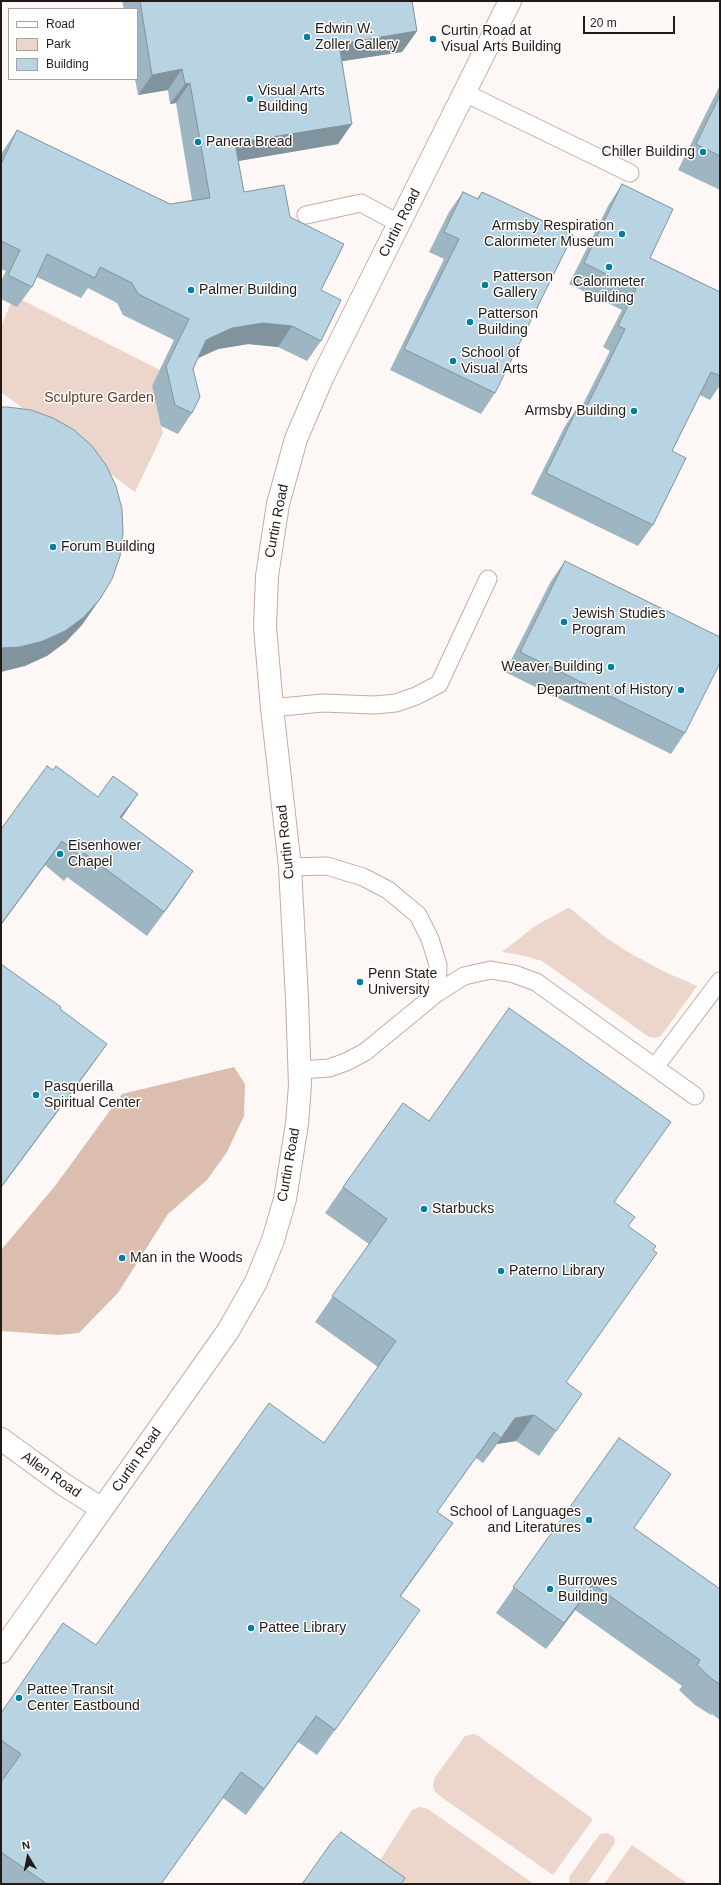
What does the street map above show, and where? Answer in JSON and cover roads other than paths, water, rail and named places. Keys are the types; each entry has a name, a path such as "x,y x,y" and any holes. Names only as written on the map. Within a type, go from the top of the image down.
{"street":[{"name":"Curtin Road","path":"1,1652 228,1331 256,1282 273,1240 285,1199 297,1124 300,1070 290,867 272,708 265,627 267,576 278,504 296,439 323,376 510,1"},
{"name":"Allen Road","path":"1,1439 63,1484 102,1509"}],"lane":[{"path":"465,93 630,173"},
{"path":"306,214 361,203 400,224"},
{"path":"272,708 322,703 375,705 396,703 416,696 439,684 488,579"},
{"path":"290,867 327,866 363,877 388,890 418,915 430,939 438,965 437,993"},
{"path":"300,1070 329,1068 346,1062 365,1052 437,993 464,976 491,970 514,974 536,982 695,1096"},
{"path":"655,1067 720,981"}],"place":[{"name":"Edwin W. Zoller Gallery","path":"307,37"},
{"name":"Curtin Road at Visual Arts Building","path":"433,39"},
{"name":"Visual Arts Building","path":"250,99"},
{"name":"Panera Bread","path":"198,142"},
{"name":"Chiller Building","path":"703,152"},
{"name":"Armsby Respiration Calorimeter Museum","path":"622,234"},
{"name":"Calorimeter Building","path":"609,267"},
{"name":"Patterson Gallery","path":"485,285"},
{"name":"Palmer Building","path":"191,290"},
{"name":"Patterson Building","path":"470,322"},
{"name":"School of Visual Arts","path":"453,361"},
{"name":"Armsby Building","path":"634,411"},
{"name":"Forum Building","path":"53,547"},
{"name":"Jewish Studies Program","path":"564,622"},
{"name":"Weaver Building","path":"611,667"},
{"name":"Department of History","path":"681,690"},
{"name":"Eisenhower Chapel","path":"60,854"},
{"name":"Penn State University","path":"360,982"},
{"name":"Pasquerilla Spiritual Center","path":"36,1095"},
{"name":"Starbucks","path":"424,1209"},
{"name":"Man in the Woods","path":"122,1258"},
{"name":"Paterno Library","path":"501,1271"},
{"name":"School of Languages and Literatures","path":"589,1520"},
{"name":"Burrowes Building","path":"550,1589"},
{"name":"Pattee Library","path":"251,1628"},
{"name":"Pattee Transit Center Eastbound","path":"19,1698"}],"park label":[{"name":"Sculpture Garden","path":"99,398"}]}
